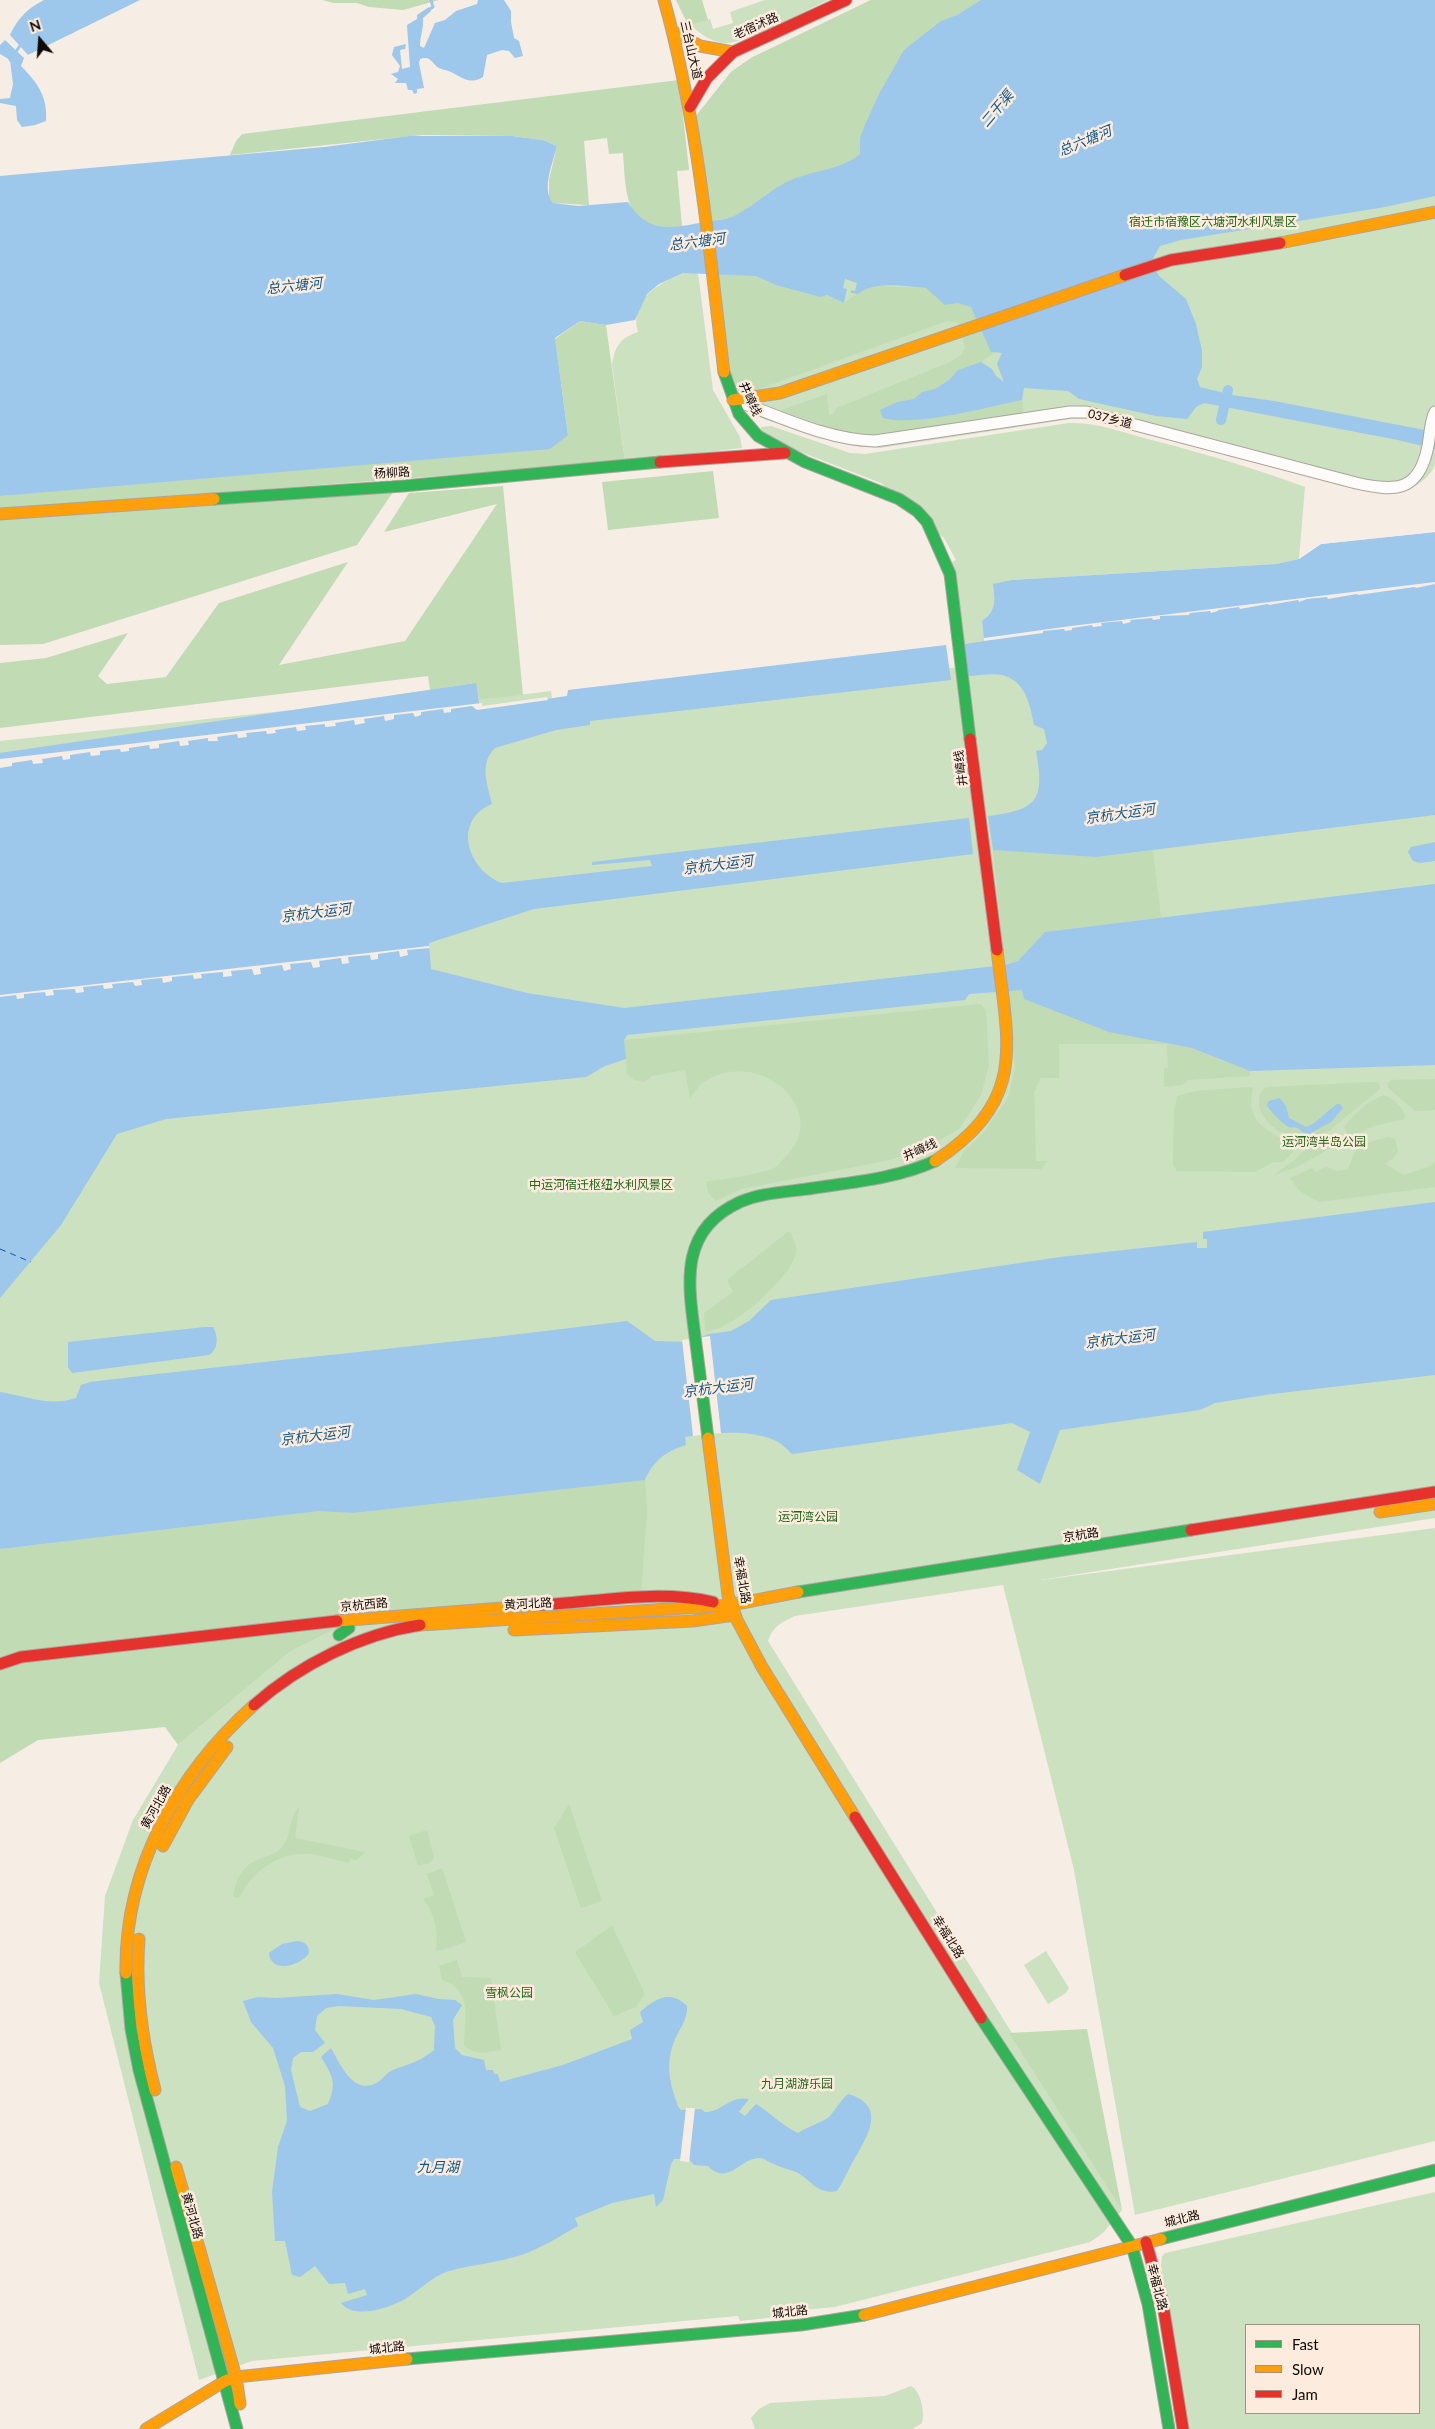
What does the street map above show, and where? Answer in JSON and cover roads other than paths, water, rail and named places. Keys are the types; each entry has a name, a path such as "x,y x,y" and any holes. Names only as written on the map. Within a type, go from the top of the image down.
{"street":[{"name":"三台山大道","path":"664,0 674,32 690,107"},
{"name":"老宿沭路","path":"690,107 707,78 733,52 846,0"},
{"name":"老宿沭路","path":"674,32 700,46 733,52"},
{"name":"井嶂线","path":"690,107 724,373 733,400 746,424 763,441 786,453 905,502 921,516 942,554 950,574 997,952 1006,1035 1007,1063 999,1096 978,1126 958,1146 935,1161 917,1169 875,1179 752,1197 738,1202 716,1215 700,1234 690,1262 688,1283 712,1457"},
{"path":"733,400 780,393 1171,260 1283,242 1435,212"},
{"name":"037乡道","path":"733,400 834,435 856,440 875,441 1070,412 1086,412 1356,483 1388,489 1404,486 1419,472 1426,454 1434,414"},
{"name":"杨柳路","path":"0,514 403,486 693,459 786,453"},
{"name":"幸福北路","path":"712,1457 732,1610 748,1644 776,1690 1011,2065 1132,2246 1148,2304 1169,2429"},
{"name":"京杭路","path":"732,1610 755,1599 1263,1521 1435,1492"},
{"name":"京杭路","path":"732,1610 758,1609 1435,1504"},
{"name":"京杭西路","path":"0,1664 21,1658 282,1626 595,1599 691,1597 732,1610"},
{"name":"黄河北路","path":"248,2429 230,2379 152,2078 141,2030 137,1996 138,1947 145,1898 160,1851 188,1800 217,1758 262,1710 292,1687 317,1672 369,1649 398,1640 462,1632 693,1621 732,1610"},
{"path":"339,1636 349,1628 348,1624 343,1621"},
{"name":"城北路","path":"146,2429 230,2379 498,2350 801,2325 857,2318 1146,2242 1435,2170"},
{"name":"幸福北路","path":"1146,2242 1162,2299 1183,2429"},
{"name":"黄河北路","path":"230,2379 237,2429"}],"water":[{"path":"44,0 140,0 28,55 10,35 24,14"},
{"path":"478,0 504,0 511,11 514,38 519,41 523,56 515,58 509,51 502,50 487,55 483,77 470,81 450,71 440,69 429,59 424,58 420,59 419,63 424,88 417,89 417,93 414,94 412,90 408,90 406,83 395,83 398,79 391,74 398,72 400,66 392,55 394,47 406,44 405,49 400,50 402,69 410,67 407,25 417,19 417,15 429,7 431,11 423,18 420,46 424,48 435,23 445,20 456,11 477,4"},
{"path":"981,0 1435,0 1435,196 1385,207 1181,240 1160,246 1151,262 1159,276 1186,299 1196,324 1202,351 1202,367 1197,379 1200,387 1232,395 1274,401 1435,432 1435,449 1398,440 1204,403 1196,407 1187,419 1156,416 1079,399 1068,391 1024,388 1022,400 971,411 913,420 883,418 880,410 897,402 914,399 922,392 935,389 949,380 958,370 981,362 992,369 996,376 1004,382 997,364 1002,353 991,352 971,307 958,303 945,305 926,288 881,286 873,287 858,294 851,293 851,290 855,291 857,283 845,279 843,288 847,289 844,303 827,295 820,297 776,285 756,276 683,273 659,284 647,294 635,320 606,325 580,321 555,338 568,435 550,449 0,496 0,176 324,147 410,136 512,136 543,140 557,146 548,183 548,191 553,203 578,206 628,202 644,220 662,227 722,220 738,214 789,181 844,164 860,154 860,138 865,125 879,94 904,50 941,21 957,15"},
{"path":"5,40 24,58 21,66 40,90 45,105 46,121 22,127 17,120 16,106 0,103 0,99 10,98 13,84 10,60 0,54 0,45"},
{"name":"京杭大运河","path":"1435,532 1435,815 1096,857 993,850 988,816 1018,810 1028,806 1034,800 1038,792 1039,781 1036,751 1042,750 1047,743 1044,729 1034,725 1026,695 1017,683 1010,678 998,674 967,676 964,644 984,641 982,621 993,609 993,584 1012,580 1276,564 1299,559 1321,544"},
{"name":"京杭大运河","path":"946,645 951,680 590,721 590,725 556,730 495,748 490,754 486,767 492,804 480,811 472,821 468,833 469,845 473,857 480,867 490,877 502,883 652,866 650,860 592,865 592,862 969,818 973,854 534,909 429,943 431,969 527,993 624,1008 1005,965 1018,961 1045,932 1435,884 1435,1065 1250,1071 1192,1048 1109,1032 1024,999 1022,990 969,994 965,1000 627,1035 624,1040 626,1059 605,1066 586,1077 166,1119 117,1134 61,1225 0,1298 0,753 476,683 480,709 567,696 568,690"},
{"path":"1435,842 1435,861 1420,863 1413,861 1408,852 1411,847"},
{"path":"1280,1098 1286,1106 1289,1118 1306,1127 1337,1104 1340,1104 1343,1108 1331,1122 1307,1135 1296,1128 1287,1126 1268,1107 1269,1101"},
{"name":"京杭大运河","path":"1435,1202 1435,1375 1272,1394 1215,1403 1200,1410 1060,1430 1040,1484 1017,1470 1030,1432 1012,1423 792,1454 774,1440 752,1434 718,1433 685,1437 686,1445 672,1450 656,1462 645,1480 353,1513 319,1511 0,1549 0,1392 38,1400 66,1400 76,1398 81,1385 90,1382 627,1321 655,1341 689,1342 709,1334 731,1331 749,1321 771,1300 1060,1257 1197,1242 1197,1248 1207,1248 1207,1239 1203,1239 1203,1232"},
{"path":"213,1327 217,1338 215,1349 209,1355 72,1373 68,1367 68,1342"},
{"path":"297,1941 304,1943 308,1947 309,1953 300,1961 287,1966 281,1966 271,1960 269,1953 282,1944"},
{"name":"九月湖","path":"337,1994 374,2000 416,1994 438,1999 455,2000 462,2005 453,2020 455,2048 462,2055 484,2060 486,2070 493,2070 494,2074 498,2074 500,2082 563,2065 632,2039 630,2030 643,2022 640,2012 657,2000 669,1997 675,1998 687,2006 685,2019 672,2048 669,2065 673,2090 681,2110 701,2109 705,2112 717,2109 736,2099 749,2099 739,2112 745,2116 756,2104 798,2133 828,2118 848,2094 859,2098 866,2104 870,2111 870,2126 863,2144 837,2191 830,2192 819,2189 796,2172 779,2167 762,2158 753,2159 728,2172 722,2173 715,2172 708,2166 694,2165 689,2159 674,2159 671,2164 663,2200 656,2207 654,2194 612,2203 575,2218 578,2226 531,2251 515,2257 446,2272 398,2302 372,2311 354,2311 341,2303 367,2295 365,2289 348,2294 345,2283 329,2284 315,2266 300,2277 292,2275 285,2241 275,2241 272,2192 278,2147 287,2121 285,2086 273,2048 251,2022 243,2001 258,1997 276,1998","holes":["339,2006 401,2009 431,2017 435,2026 434,2050 418,2060 391,2071 378,2082 369,2086 355,2082 349,2077 331,2048 321,2057 331,2075 333,2085 328,2104 310,2111 300,2107 291,2070 293,2058 301,2052 313,2052 325,2043 315,2030 317,2016 326,2008"]}],"waterway":[{"path":"427,11 433,7 431,0"},
{"path":"10,60 22,43"},
{"path":"1221,420 1228,390"}],"water label":[{"name":"二干渠","path":"997,109"},
{"name":"总六塘河","path":"1085,141"},
{"name":"总六塘河","path":"697,242"},
{"name":"总六塘河","path":"294,286"}],"park label":[{"name":"宿迁市宿豫区六塘河水利风景区","path":"1213,222"},
{"name":"运河湾半岛公园","path":"1324,1142"},
{"name":"中运河宿迁枢纽水利风景区","path":"601,1185"},
{"name":"运河湾公园","path":"808,1517"},
{"name":"雪枫公园","path":"509,1993"},
{"name":"九月湖游乐园","path":"797,2084"}]}
